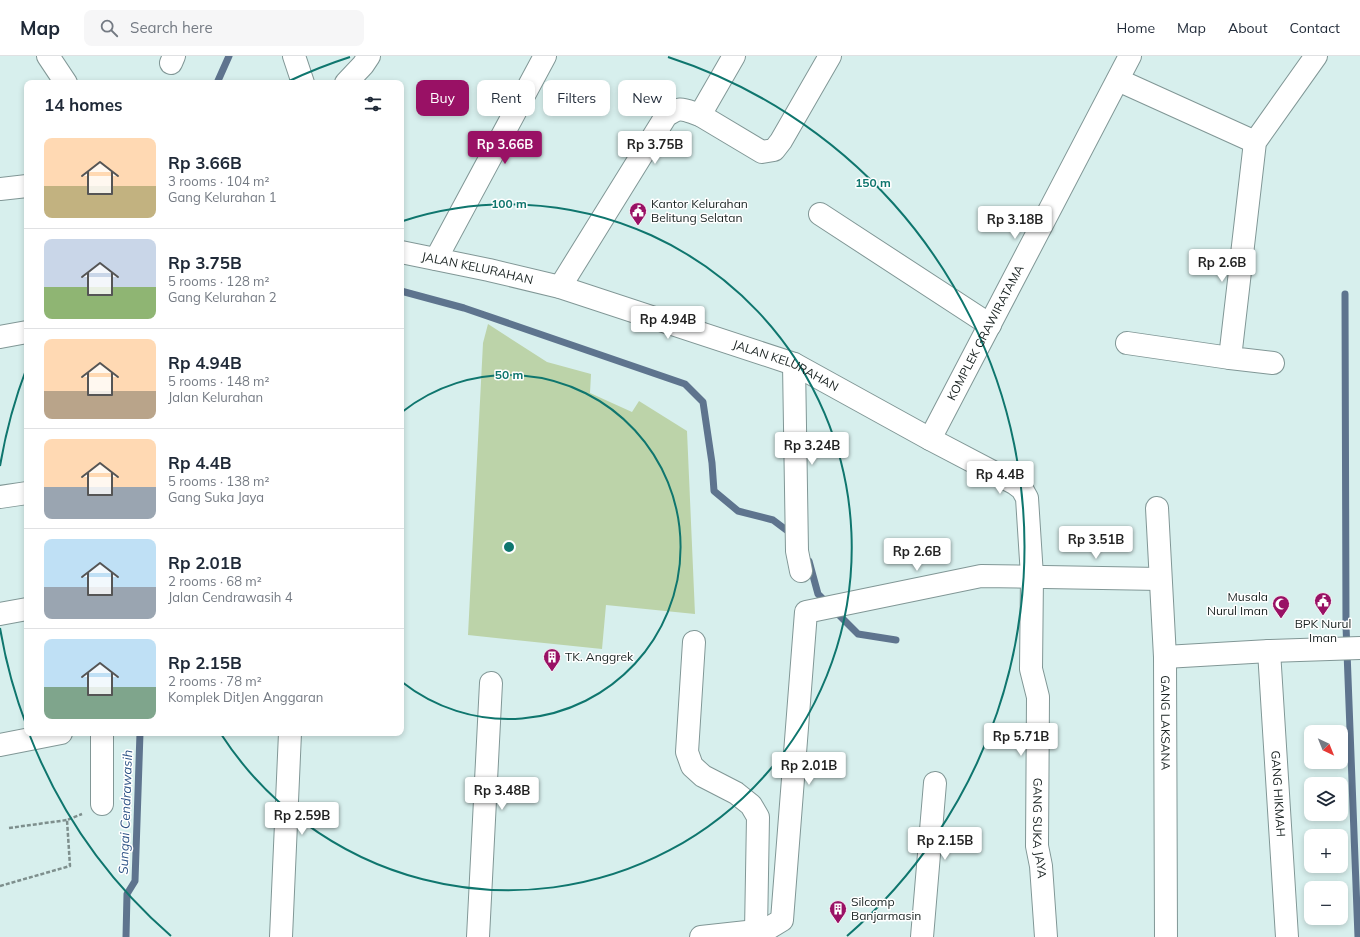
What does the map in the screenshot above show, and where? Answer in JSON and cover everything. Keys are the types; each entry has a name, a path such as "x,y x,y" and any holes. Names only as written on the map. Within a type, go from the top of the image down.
{"street":[{"path":"48,56 64,80"},
{"path":"294,56 302,80"},
{"path":"349,80 369,56"},
{"path":"436,259 545,56"},
{"path":"700,115 734,56"},
{"path":"560,287 666,116 673,110 680,108 700,115 762,152 774,150 781,141 830,56"},
{"name":"KOMPLEK GRAWIRATAMA","path":"930,439 1130,56"},
{"path":"1230,358 1255,142 1316,56"},
{"path":"1118,80 1255,142"},
{"path":"0,189 24,186"},
{"path":"820,214 990,325"},
{"name":"JALAN KELURAHAN","path":"404,253 560,287 794,364 930,439 1014,483 1022,490 1027,498 1032,576"},
{"path":"0,337 24,333"},
{"path":"1126,343 1273,363"},
{"path":"794,364 797,551 801,571"},
{"path":"0,497 24,493"},
{"name":"GANG LAKSANA","path":"1157,508 1165,657 1166,937"},
{"path":"701,937 761,933 782,920 806,612 981,576 1160,578"},
{"name":"GANG SUKA JAYA","path":"1032,576 1031,669 1038,696 1037,846 1041,866 1046,937"},
{"path":"0,614 24,610"},
{"path":"694,642 687,752 692,766 703,776 736,792 751,805 758,817 761,933"},
{"path":"1165,657 1349,648"},
{"name":"GANG HIKMAH","path":"1268,651 1287,937"},
{"path":"478,937 491,683"},
{"path":"0,745 46,736"},
{"path":"102,736 102,804"},
{"path":"281,937 290,736"},
{"path":"922,937 935,783"}],"path":[{"path":"9,828 67,820 102,804"},
{"path":"0,886 70,866 67,820"}],"green space":[{"path":"488,324 547,362 591,374 590,393 632,412 639,401 687,431 695,614 606,605 602,649 468,635 483,343"}],"waterway":[{"name":"Sungai Cendrawasih","path":"218,80 229,56"},
{"path":"404,292 464,308 685,384 703,402 712,463 714,491 738,511 773,520 793,535"},
{"path":"1345,294 1346,626 1358,937"},
{"path":"809,561 818,594 858,634 896,640"},
{"name":"Sungai Cendrawasih","path":"126,937 127,894 135,881 140,736"}],"place":[{"name":"Kantor Kelurahan Belitung Selatan","path":"638,226"},
{"name":"BPK Nurul Iman","path":"1323,616"},
{"name":"Musala Nurul Iman","path":"1281,619"},
{"name":"TK. Anggrek","path":"552,672"},
{"name":"Silcomp Banjarmasin","path":"838,924"}]}
